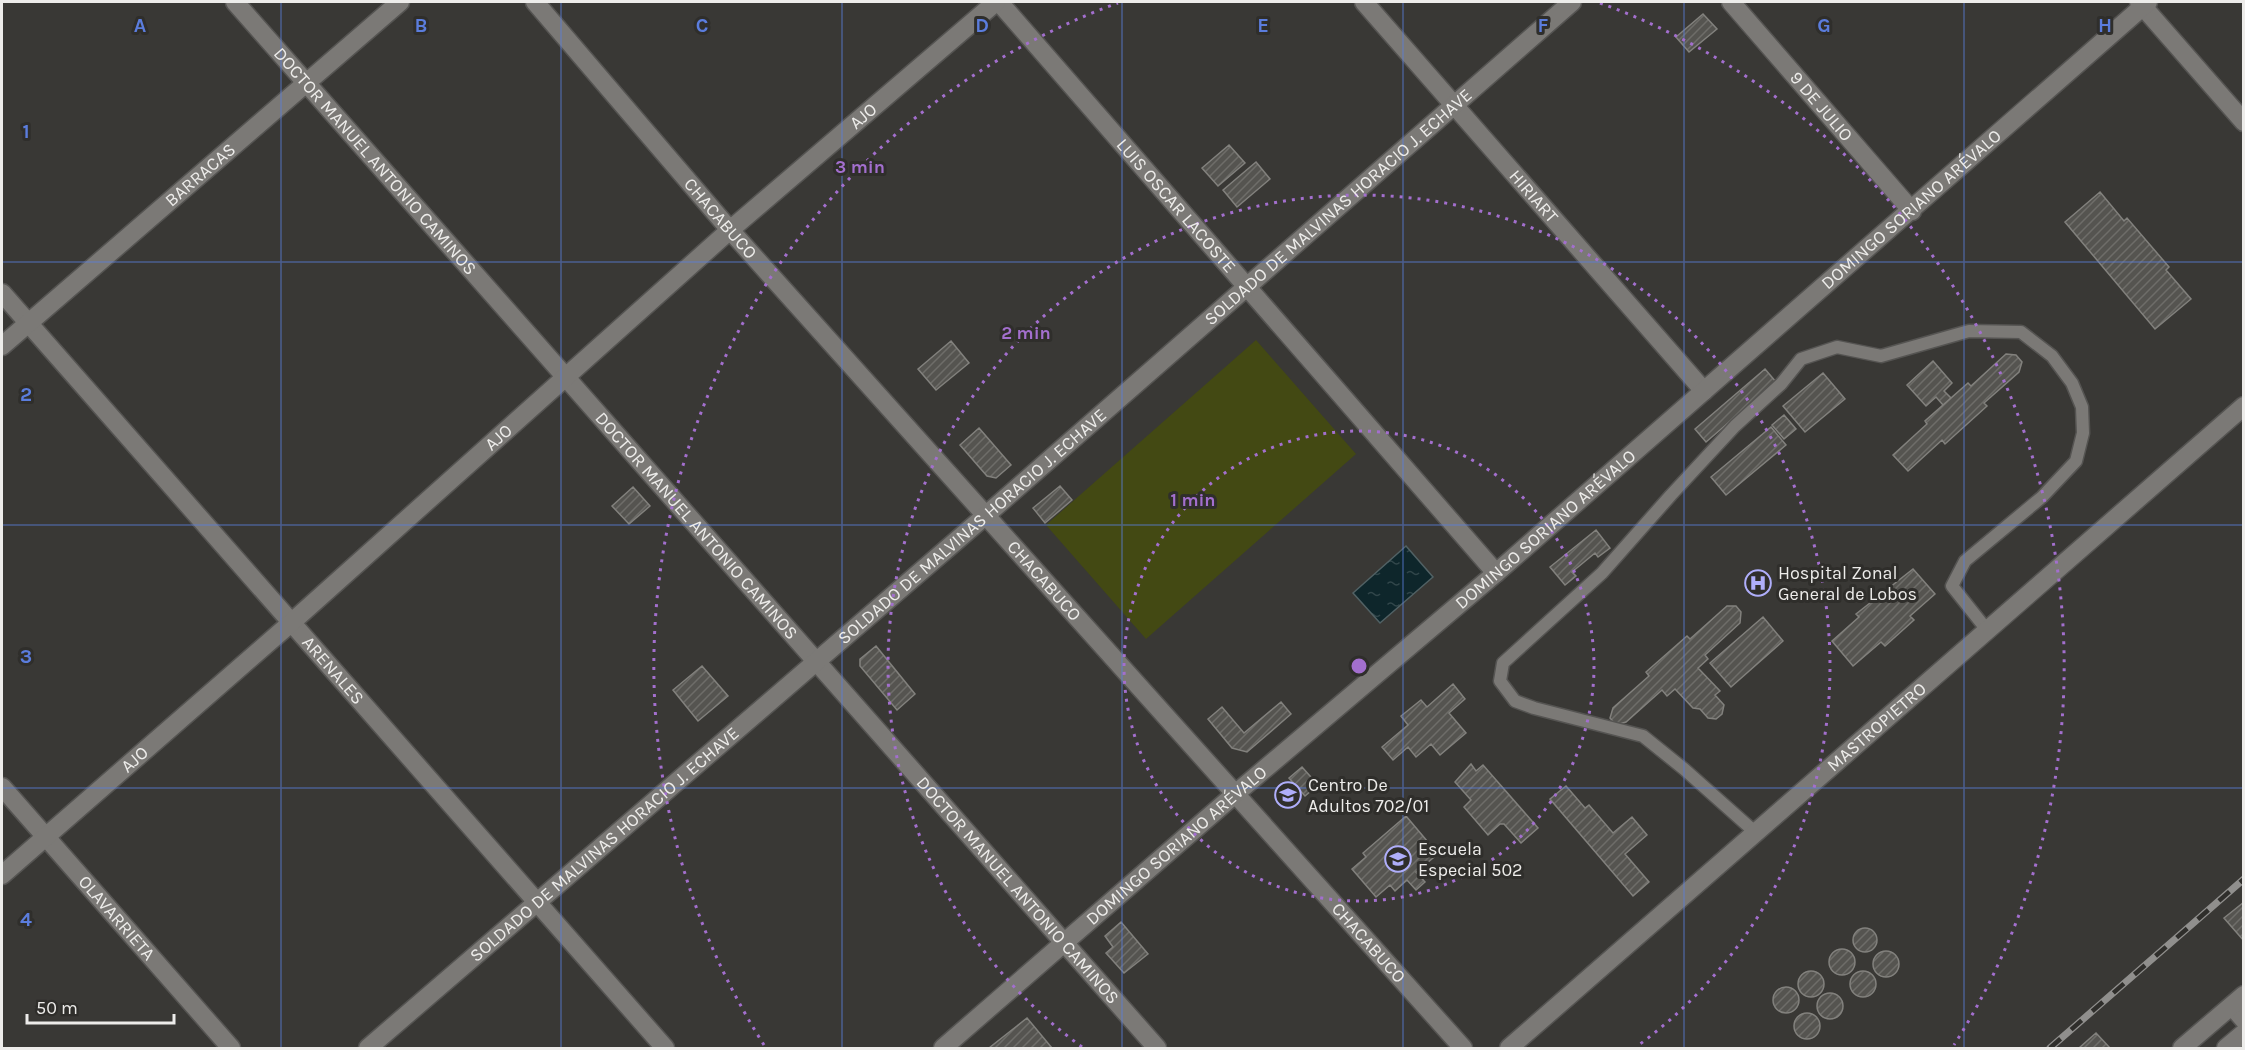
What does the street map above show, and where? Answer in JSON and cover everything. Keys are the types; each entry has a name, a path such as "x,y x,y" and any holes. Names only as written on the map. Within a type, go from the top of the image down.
{"street":[{"name":"DOCTOR MANUEL ANTONIO CAMINOS","path":"235,2 564,378 818,660 1157,1048"},
{"name":"BARRACAS","path":"2,346 400,2"},
{"name":"CHACABUCO","path":"535,2 730,230 1463,1048"},
{"name":"AJO","path":"2,875 292,622 730,230 998,2"},
{"name":"LUIS OSCAR LACOSTE","path":"998,2 1496,573"},
{"name":"HIRIART","path":"1364,2 1704,391"},
{"name":"SOLDADO DE MALVINAS HORACIO J. ECHAVE","path":"368,1048 985,516 1572,2"},
{"name":"9 DE JULIO","path":"1731,2 1912,211"},
{"name":"DOMINGO SORIANO ARÉVALO","path":"943,1048 1234,795 1496,573 1912,211 2144,3"},
{"path":"2144,3 2244,122"},
{"name":"ARENALES","path":"2,293 665,1048"},
{"name":"MASTROPIETRO","path":"1509,1048 2244,406"},
{"name":"OLAVARRIETA","path":"2,787 231,1048"},
{"path":"2182,1048 2240,1007"},
{"path":"2226,1048 2244,1033"}],"lane":[{"path":"1756,833 1643,736 1515,701 1500,681 1503,663 1602,573 1735,426 1781,384 1801,359 1837,347 1881,356 1969,331 2021,332 2052,356 2072,383 2082,407 2082,434 2076,461 2042,497 1965,561 1954,577 1952,586 1987,630"}],"green space":[{"path":"1256,340 1356,454 1146,639 1046,525"}],"water":[{"path":"1406,546 1433,577 1380,623 1353,593"}],"building":[{"path":"1703,14 1717,29 1689,52 1676,37"},
{"path":"1229,145 1245,163 1218,186 1202,168"},
{"path":"1256,162 1270,179 1237,207 1223,190"},
{"path":"2100,192 2124,221 2127,218 2169,267 2166,270 2191,299 2155,329 2065,222"},
{"path":"951,341 969,363 936,390 918,369"},
{"path":"2006,354 2016,355 2022,362 2019,372 1984,403 1987,406 1945,444 1942,440 1908,471 1893,455 1927,424 1925,421 1968,383 1971,386"},
{"path":"1933,361 1952,383 1944,391 1951,398 1943,405 1936,397 1926,406 1907,385"},
{"path":"1765,369 1776,382 1706,442 1695,429"},
{"path":"1823,373 1845,399 1805,432 1783,406"},
{"path":"1784,415 1796,429 1784,439 1772,425"},
{"path":"1771,427 1786,445 1726,495 1711,477"},
{"path":"979,428 1011,465 996,478 987,476 960,445"},
{"path":"1060,486 1072,500 1045,523 1033,508"},
{"path":"633,487 650,506 629,524 612,506"},
{"path":"1596,530 1610,548 1598,557 1595,553 1572,572 1576,576 1565,585 1550,567"},
{"path":"1913,569 1935,594 1910,616 1914,620 1885,646 1881,642 1853,666 1832,641 1859,617 1856,614"},
{"path":"1727,606 1736,606 1741,612 1740,623 1705,655 1708,659 1698,668 1720,691 1715,695 1724,705 1722,714 1716,719 1708,718 1700,709 1693,708 1675,689 1667,696 1662,690 1626,722 1616,725 1610,718 1613,708 1649,676 1646,672 1687,636 1690,639"},
{"path":"1763,617 1783,641 1731,687 1710,663"},
{"path":"876,646 915,694 897,710 860,666 860,659"},
{"path":"702,666 728,696 698,721 673,690"},
{"path":"1453,684 1465,699 1449,713 1466,733 1440,755 1431,744 1416,757 1408,747 1393,760 1382,747 1408,725 1401,716 1421,700 1427,707"},
{"path":"1281,702 1291,714 1247,752 1232,748 1208,719 1222,707 1244,733"},
{"path":"1471,764 1476,771 1483,765 1538,828 1521,843 1504,824 1500,824 1488,835 1464,807 1471,800 1455,782"},
{"path":"1302,767 1318,785 1305,796 1289,778"},
{"path":"1566,786 1585,808 1589,805 1613,833 1632,817 1647,835 1625,854 1649,882 1633,896 1550,799"},
{"path":"1406,816 1438,854 1416,872 1425,882 1416,890 1407,880 1395,891 1390,885 1376,897 1352,869 1366,857 1363,853"},
{"path":"2244,902 2244,941 2224,918"},
{"path":"1121,922 1148,954 1124,973 1106,953 1113,947 1105,936"},
{"path":"1860,928 1870,928 1877,935 1877,945 1870,952 1860,952 1853,945 1853,935"},
{"path":"1842,949 1851,953 1855,962 1851,971 1842,975 1833,971 1829,962 1833,953"},
{"path":"1886,951 1895,955 1899,964 1895,973 1886,977 1877,973 1873,964 1877,955"},
{"path":"1811,971 1820,975 1824,984 1820,993 1811,997 1802,993 1798,984 1802,975"},
{"path":"1863,971 1872,975 1876,984 1872,993 1863,997 1854,993 1850,984 1854,975"},
{"path":"1786,987 1795,991 1799,1000 1795,1009 1786,1013 1777,1009 1773,1000 1777,991"},
{"path":"1830,993 1839,997 1843,1006 1839,1015 1830,1019 1821,1015 1817,1006 1821,997"},
{"path":"1807,1013 1816,1017 1820,1026 1816,1035 1807,1039 1798,1035 1794,1026 1798,1017"},
{"path":"1027,1018 1052,1048 989,1048"},
{"path":"2096,1033 2110,1048 2079,1048"}],"railway":[{"path":"2050,1048 2244,879"}],"place":[{"name":"Hospital Zonal General de Lobos","path":"1758,583"},
{"name":"Centro De Adultos 702/01","path":"1288,795"},
{"name":"Escuela Especial 502","path":"1398,859"}]}
